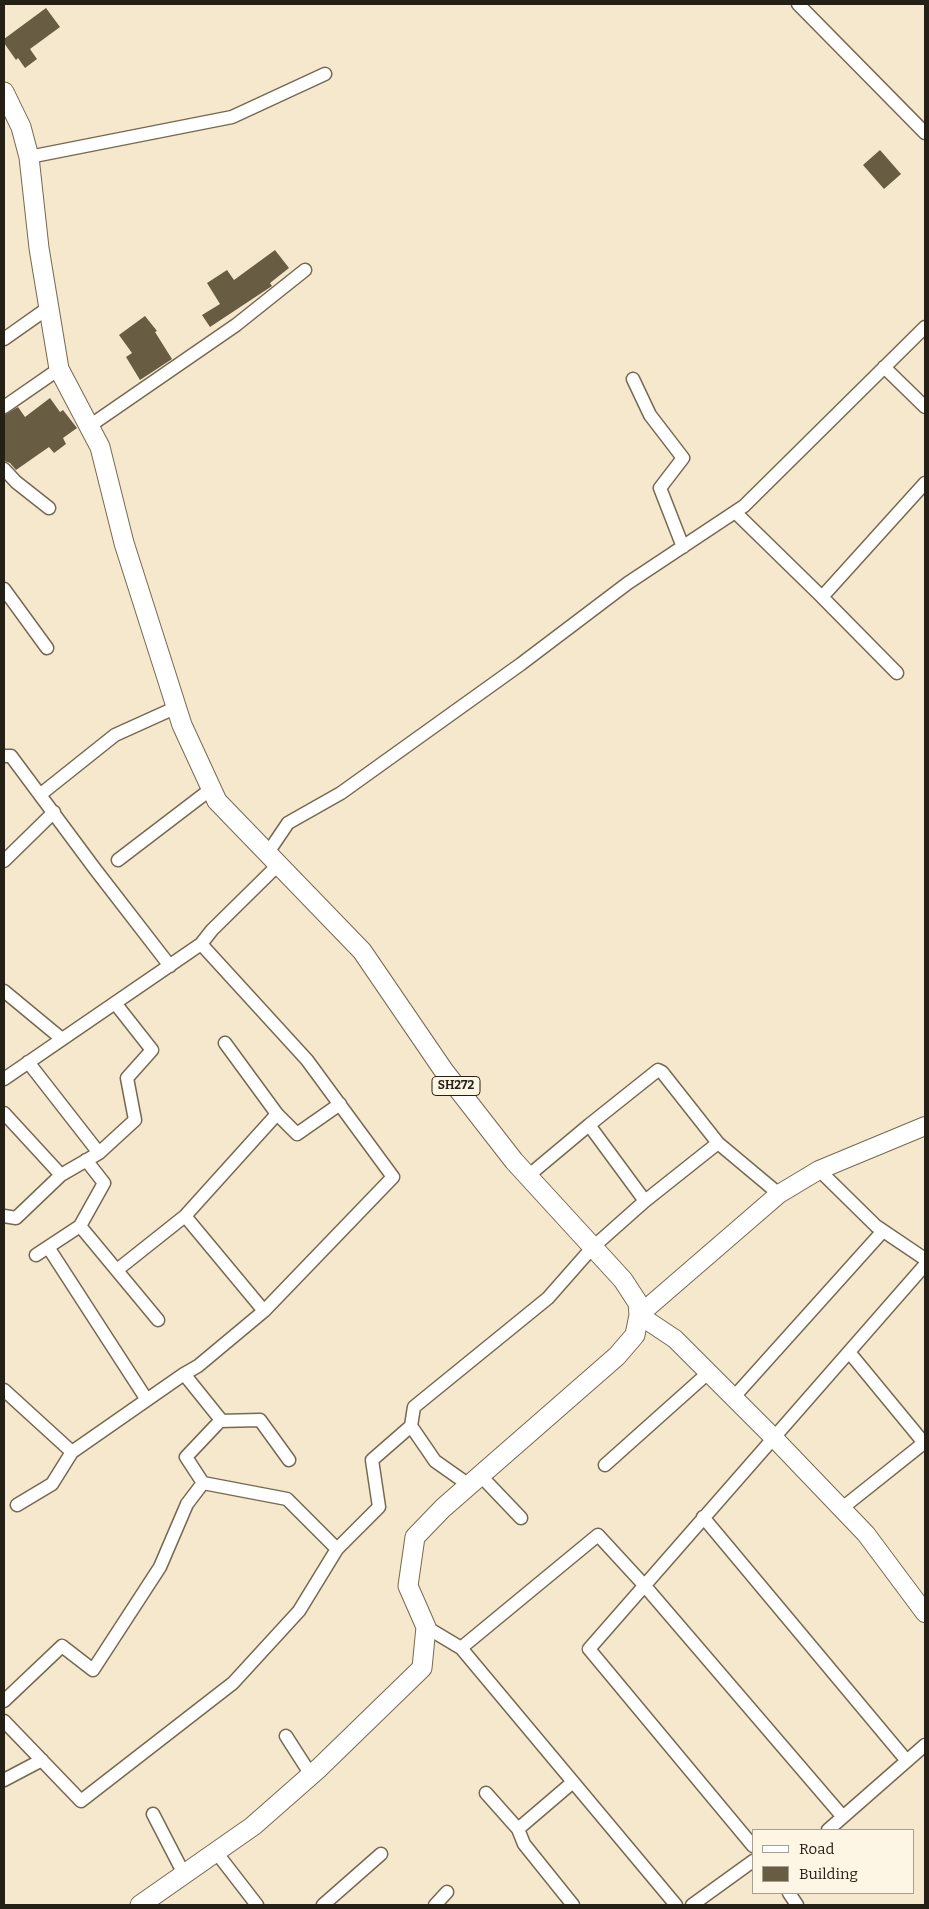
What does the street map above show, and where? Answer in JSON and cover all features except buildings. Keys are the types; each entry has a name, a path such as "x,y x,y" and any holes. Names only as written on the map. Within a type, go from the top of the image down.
{"main road":[{"name":"SH272","path":"4,92 21,127 29,157 38,248 59,369 100,447 124,543 182,725 217,801 362,951 444,1071 514,1161 623,1280 638,1304 640,1316"},
{"path":"140,1905 253,1826 311,1775 422,1668 426,1627 408,1586 415,1537 474,1480 617,1356 635,1335 640,1316"}],"street":[{"path":"798,4 925,133"},
{"path":"29,157 232,117 325,74"},
{"path":"88,427 236,325 306,270"},
{"path":"4,339 48,308"},
{"path":"4,1079 201,944 273,860 288,823 341,793 521,664 628,584 744,506 925,327"},
{"path":"884,367 925,406"},
{"path":"4,407 59,369"},
{"path":"633,379 650,415 684,458 660,488 683,547"},
{"path":"4,469 16,482 49,508"},
{"path":"822,597 925,483"},
{"path":"735,512 897,673"},
{"path":"4,589 47,648"},
{"path":"41,794 115,735 177,707"},
{"path":"4,756 11,756 170,966"},
{"path":"118,860 212,789"},
{"path":"4,861 54,812"},
{"path":"17,1505 52,1484 72,1452 198,1366 264,1311 394,1176 307,1060 201,944"},
{"path":"4,991 62,1039"},
{"path":"4,1216 16,1218 61,1175 99,1153 135,1120 127,1078 152,1050 115,1003"},
{"path":"225,1043 277,1114 297,1134 340,1104"},
{"path":"28,1062 99,1153"},
{"path":"528,1176 658,1070 662,1072 718,1142 779,1194"},
{"path":"4,1113 61,1175"},
{"path":"117,1270 185,1216 277,1114"},
{"path":"589,1125 645,1201"},
{"path":"925,1126 819,1170 779,1194 640,1316 674,1339 774,1438 866,1534 925,1612"},
{"path":"4,1721 81,1801 233,1683 299,1611 337,1549 379,1508 372,1460 411,1426 414,1407 548,1298 592,1248 645,1201 718,1142"},
{"path":"36,1255 80,1226 104,1183 86,1160"},
{"path":"819,1170 883,1231 925,1259"},
{"path":"185,1216 264,1311"},
{"path":"80,1226 158,1320"},
{"path":"734,1398 883,1231"},
{"path":"48,1247 147,1400"},
{"path":"752,1845 590,1649 703,1517 925,1265"},
{"path":"841,1510 924,1442 849,1352"},
{"path":"605,1466 708,1373"},
{"path":"184,1374 221,1420 186,1457 203,1483 287,1499 337,1549"},
{"path":"4,1390 72,1452"},
{"path":"219,1422 260,1420 289,1460"},
{"path":"411,1426 435,1460 474,1480 521,1518"},
{"path":"4,1701 62,1646 93,1670 160,1566 187,1504 203,1483"},
{"path":"703,1517 907,1760"},
{"path":"461,1648 598,1536 644,1585 843,1817"},
{"path":"426,1627 461,1648 676,1905"},
{"path":"286,1736 311,1775"},
{"path":"829,1829 925,1745"},
{"path":"4,1780 42,1760"},
{"path":"518,1829 573,1782"},
{"path":"486,1793 518,1829 524,1844 573,1905"},
{"path":"153,1814 184,1874"},
{"path":"216,1852 258,1905"},
{"path":"323,1905 381,1854"},
{"path":"692,1905 752,1862"},
{"path":"435,1905 447,1892"},
{"path":"790,1894 797,1905"}]}
